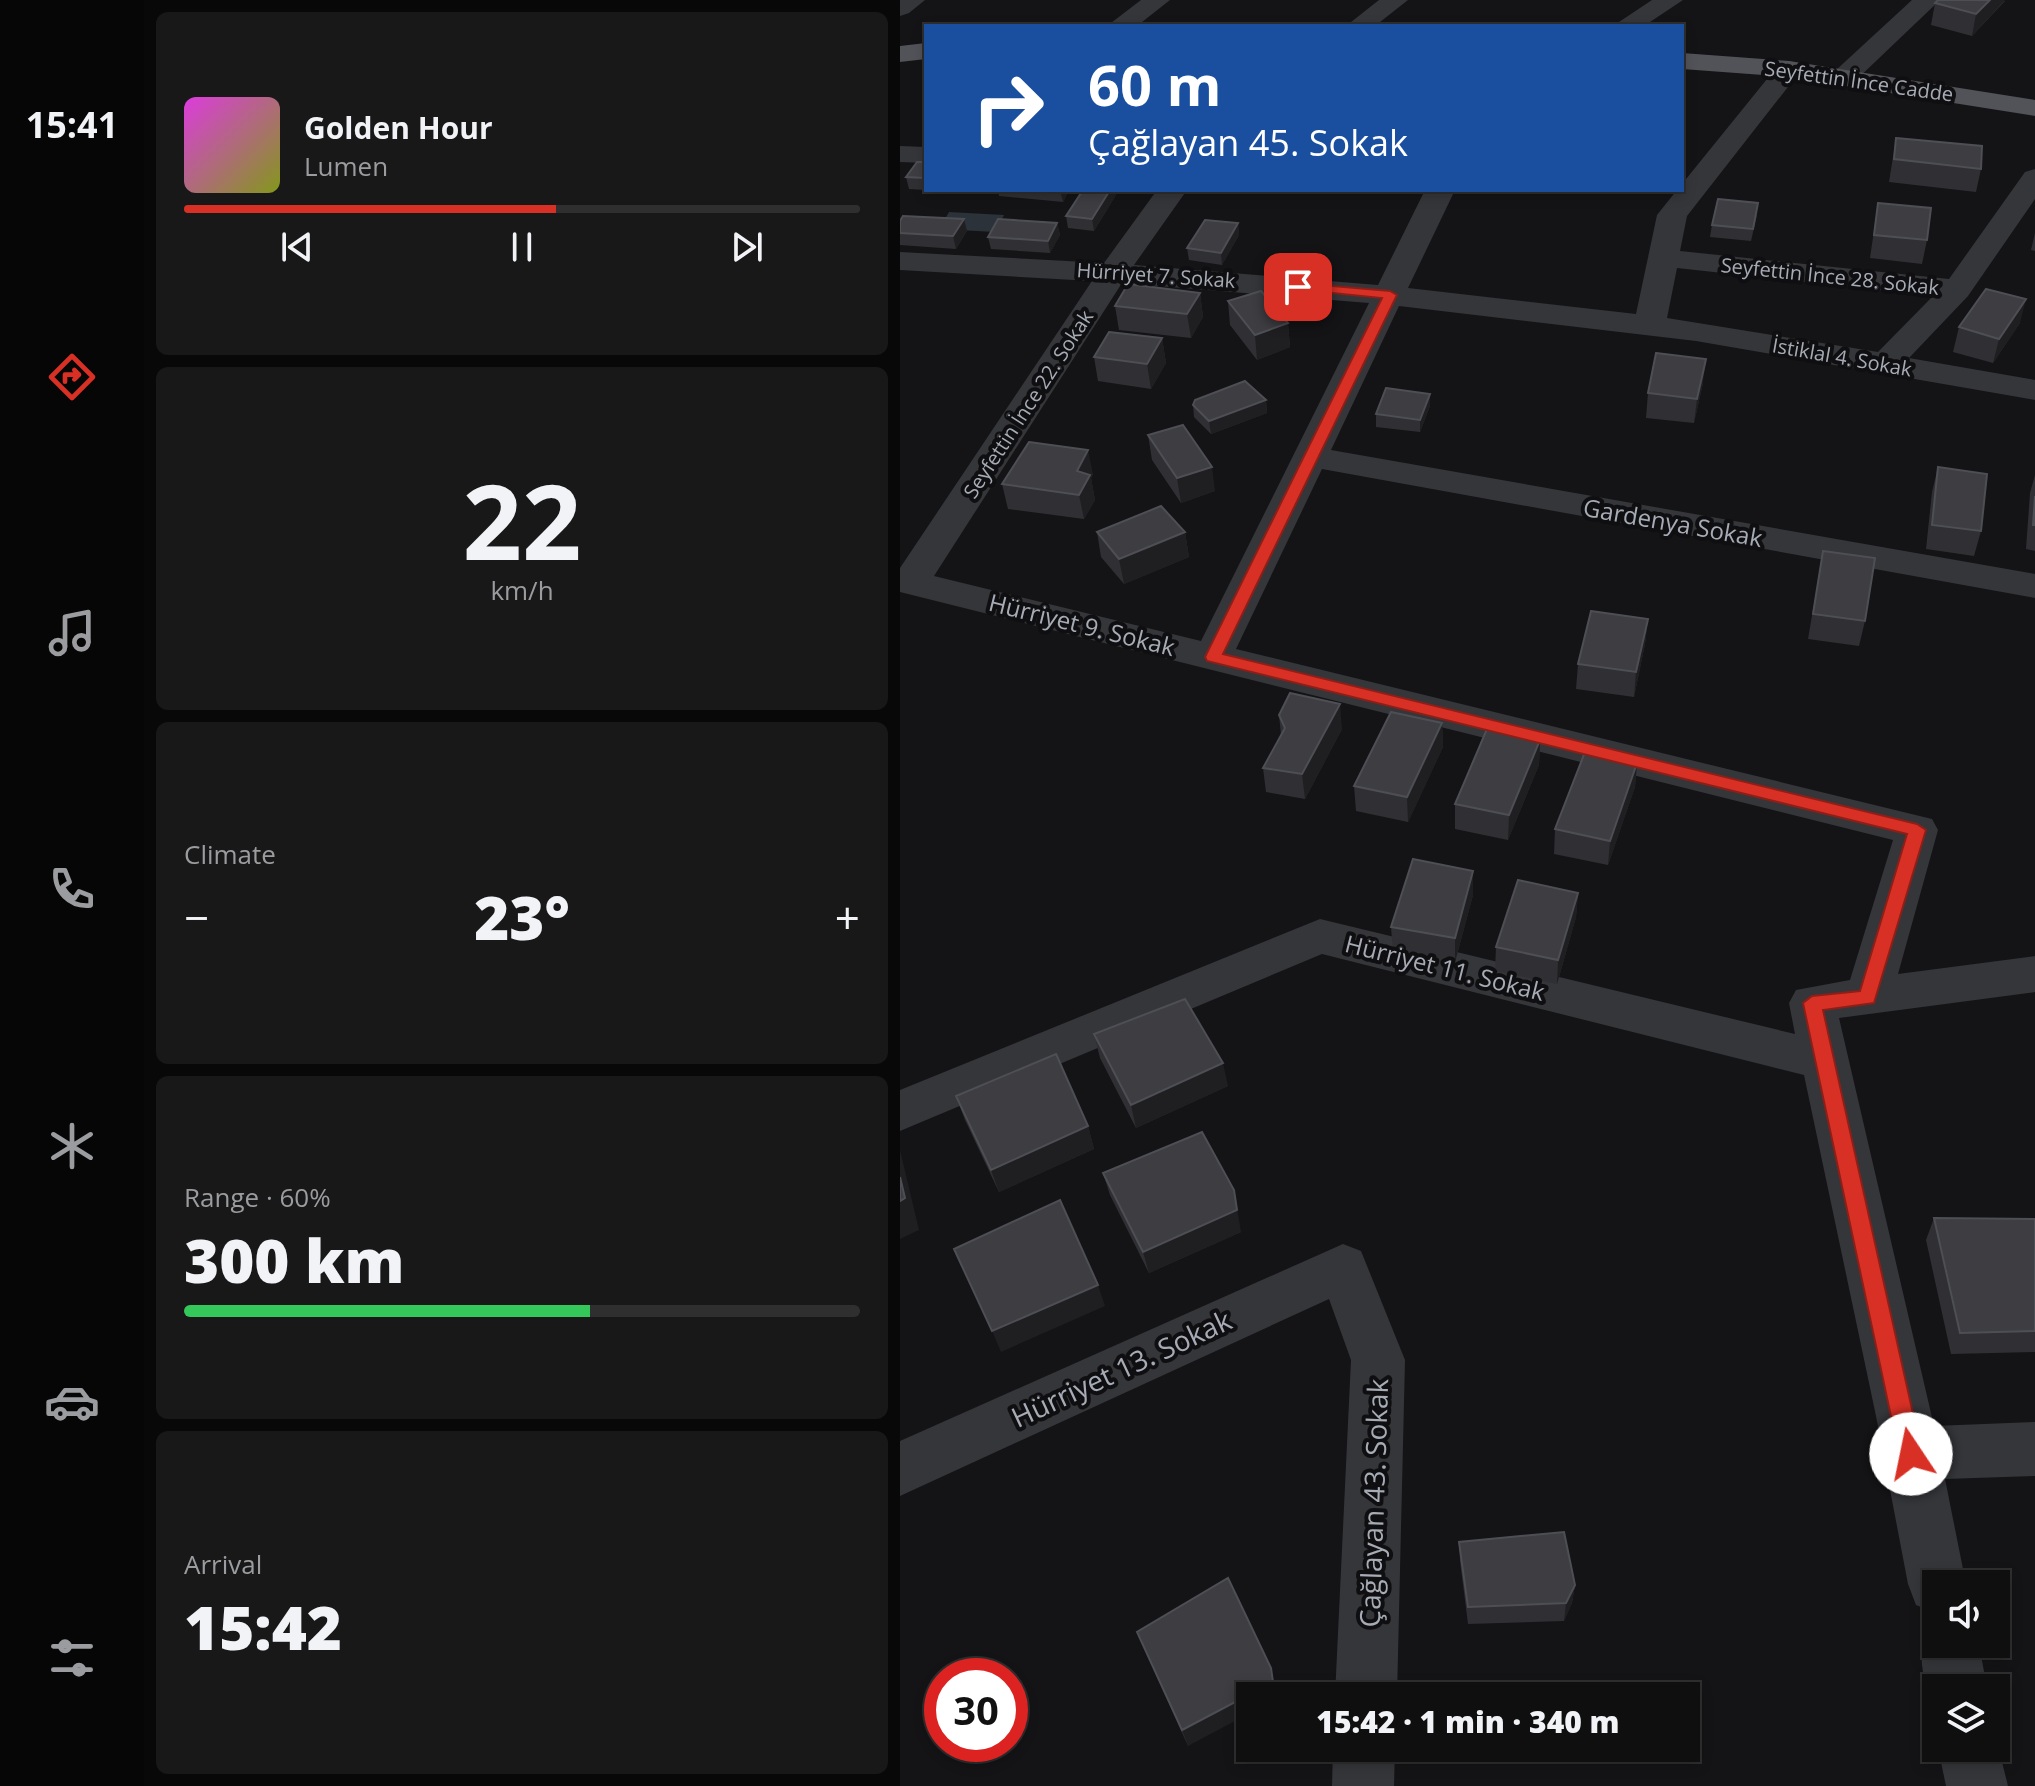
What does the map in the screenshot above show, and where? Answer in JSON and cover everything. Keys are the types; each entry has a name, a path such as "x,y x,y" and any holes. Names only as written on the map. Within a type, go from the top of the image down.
{"main road":[{"path":"900,54 924,51"},
{"name":"Seyfettin İnce Cadde","path":"1684,61 1789,69 2035,108"}],"street":[{"path":"900,8 912,0"},
{"path":"1123,24 1157,0"},
{"path":"1362,24 1395,0"},
{"path":"1629,24 1670,0"},
{"path":"1844,77 1927,0"},
{"path":"1650,325 1672,215 1789,69"},
{"path":"900,154 924,155"},
{"name":"Seyfettin İnce 28. Sokak","path":"1664,258 1957,289 2035,178"},
{"name":"Seyfettin İnce 22. Sokak","path":"907,580 1114,271 1171,192"},
{"path":"1213,657 1439,192"},
{"name":"Hürriyet 7. Sokak","path":"900,261 1114,271 1390,295 1650,325"},
{"path":"1885,364 1957,289"},
{"name":"İstiklal 4. Sokak","path":"1650,325 2035,390"},
{"name":"Gardenya Sokak","path":"1311,457 2035,586"},
{"name":"Hürriyet 9. Sokak","path":"907,580 1917,830 1868,998"},
{"name":"Hürriyet 11. Sokak","path":"900,1111 1320,936 1825,1061"},
{"path":"1934,1570 1812,1003 2035,974"},
{"name":"Hürriyet 13. Sokak","path":"900,1469 1343,1267"},
{"name":"Çağlayan 43. Sokak","path":"1343,1267 1378,1360 1366,1682"},
{"path":"1911,1454 2035,1449"},
{"path":"1363,1786 1364,1762"},
{"path":"1972,1762 1977,1786"}],"shaded area":[{"path":"949,212 1004,215 995,232 939,229"}],"building":[{"path":"1938,0 1990,0 1976,14 1935,3"},
{"path":"1896,138 1982,146 1981,169 1894,159"},
{"path":"917,162 924,162 924,178 906,177"},
{"path":"1082,192 1109,192 1092,219 1066,216"},
{"path":"1718,199 1758,203 1753,229 1712,225"},
{"path":"1878,203 1931,208 1927,240 1874,235"},
{"path":"903,216 964,219 953,236 900,233"},
{"path":"998,219 1057,223 1048,241 988,237"},
{"path":"1205,220 1238,223 1221,253 1187,248"},
{"path":"1128,284 1200,293 1187,314 1115,306"},
{"path":"1986,289 2026,299 1999,339 1959,327"},
{"path":"1261,291 1288,323 1255,335 1228,301"},
{"path":"1109,332 1162,338 1147,364 1094,357"},
{"path":"1656,353 1706,359 1697,399 1648,393"},
{"path":"1245,381 1266,400 1209,421 1193,405 1195,400"},
{"path":"1386,388 1430,394 1420,420 1376,414"},
{"path":"1183,425 1212,467 1177,478 1148,435"},
{"path":"1029,442 1088,450 1077,471 1090,475 1079,495 1002,484"},
{"path":"1938,467 1987,474 1981,531 1932,525"},
{"path":"1161,506 1185,532 1119,559 1097,532"},
{"path":"1823,551 1875,558 1865,621 1813,614"},
{"path":"1591,611 1648,619 1636,672 1578,664"},
{"path":"1290,693 1340,704 1302,774 1263,768 1285,728 1279,715"},
{"path":"1391,712 1442,723 1407,797 1354,786"},
{"path":"1487,729 1540,740 1509,815 1455,804"},
{"path":"1585,752 1637,763 1610,841 1555,829"},
{"path":"1413,859 1473,871 1455,938 1391,927"},
{"path":"1518,880 1578,893 1558,960 1496,947"},
{"path":"1185,999 1223,1063 1131,1105 1094,1034"},
{"path":"1056,1054 1088,1126 991,1170 956,1096"},
{"path":"1202,1132 1234,1190 1237,1210 1143,1252 1103,1173"},
{"path":"900,1177 905,1198 900,1201"},
{"path":"1060,1200 1098,1285 992,1331 954,1249"},
{"path":"1934,1218 2035,1219 2035,1331 1960,1333"},
{"path":"1564,1532 1575,1585 1566,1603 1468,1607 1459,1542"},
{"path":"1228,1578 1271,1668 1273,1682 1236,1682 1236,1702 1182,1730 1137,1632"}],"route":[{"path":"1298,287 1390,295 1213,657 1917,830 1868,998 1812,1003 1911,1454"}]}
